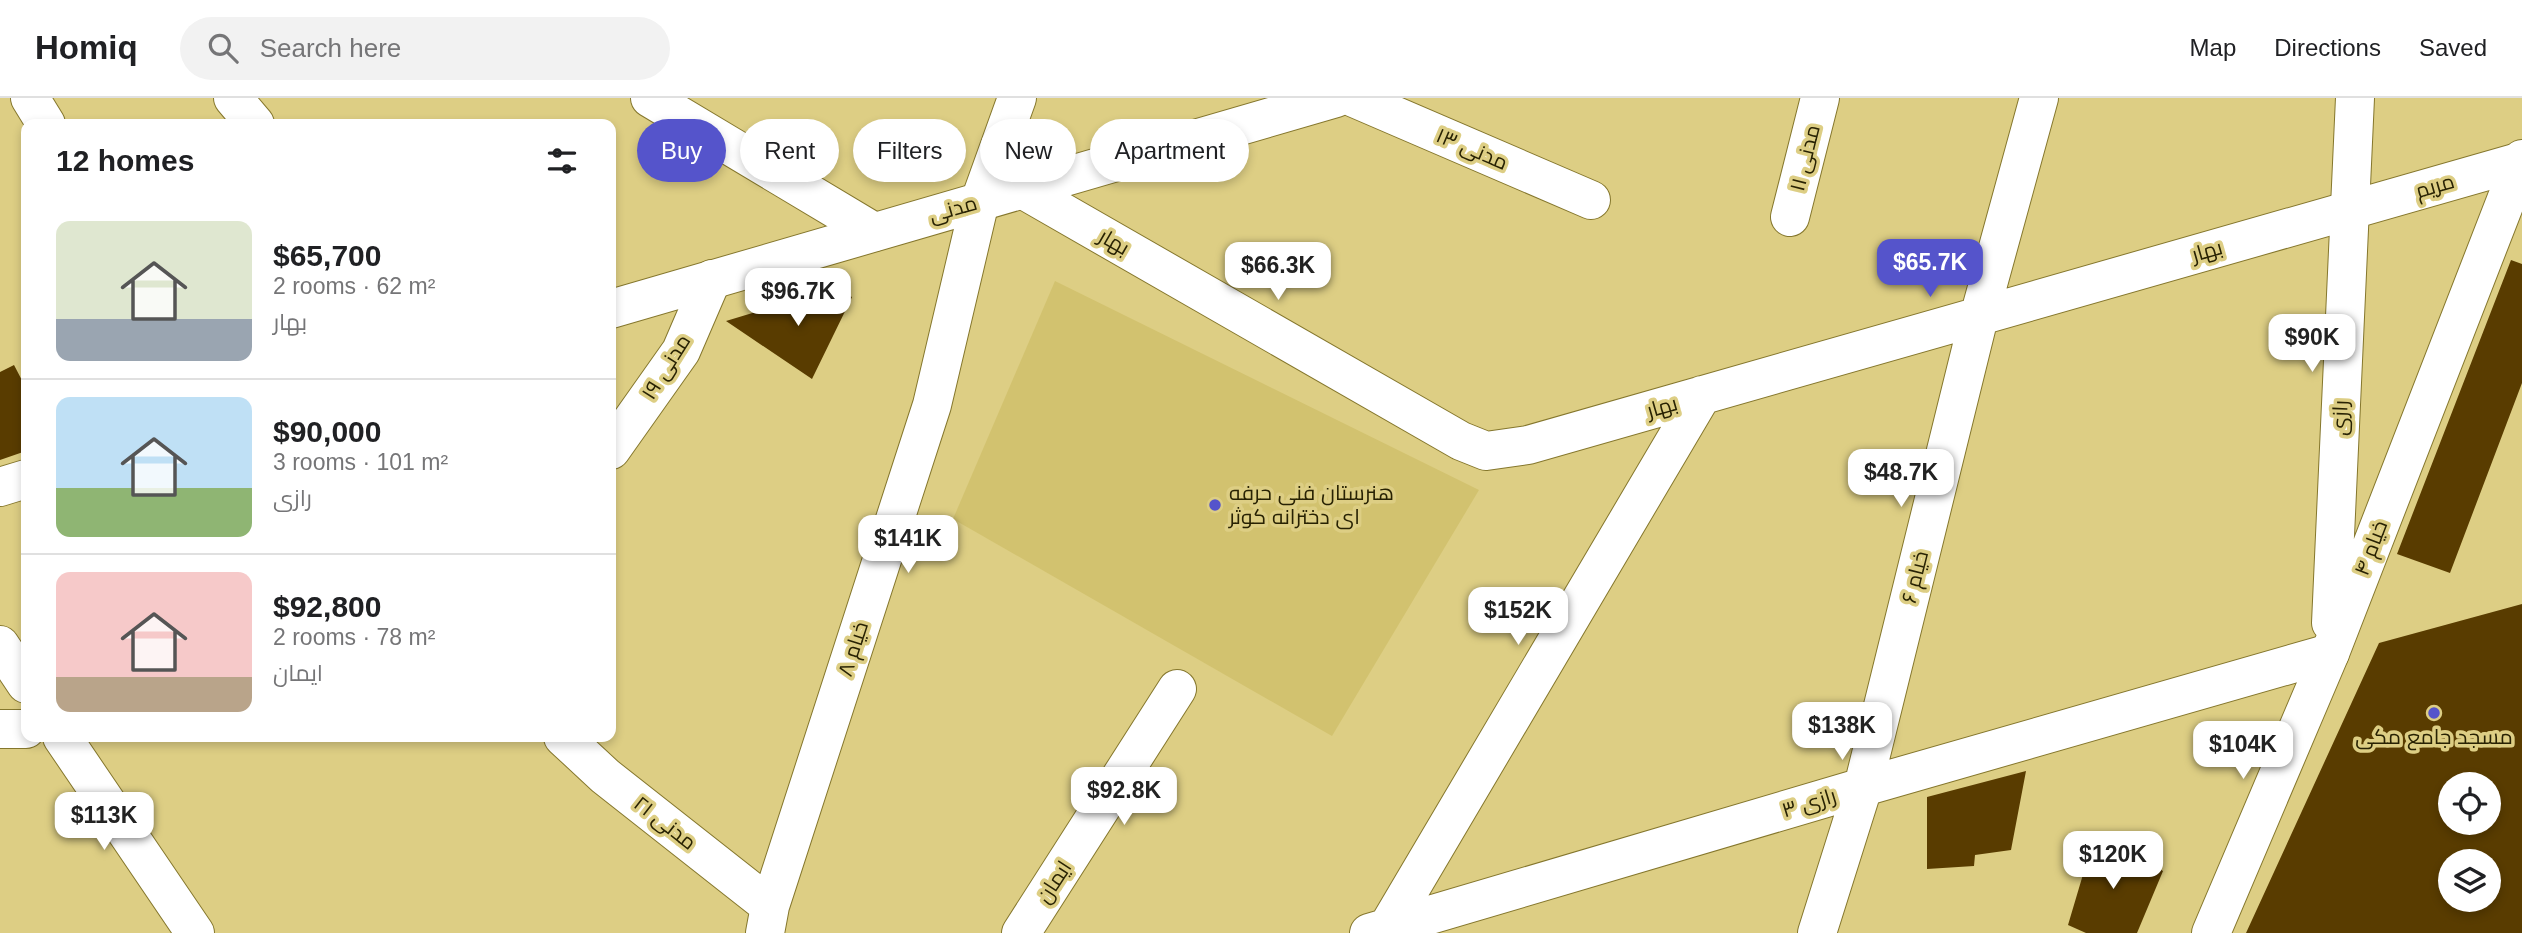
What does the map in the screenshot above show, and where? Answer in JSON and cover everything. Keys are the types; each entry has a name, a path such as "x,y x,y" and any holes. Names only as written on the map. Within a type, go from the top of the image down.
{"street":[{"path":"30,98 43,119"},
{"path":"233,98 251,119"},
{"path":"650,98 874,232"},
{"name":"خیام ۸","path":"768,919 932,405 980,201 1017,98"},
{"name":"مدنی","path":"616,308 1336,98"},
{"name":"مدنی ۱۳","path":"1354,98 1591,200"},
{"name":"مدنی ۱۱","path":"1790,218 1820,98"},
{"name":"خیام ۶","path":"1817,933 1863,787 1979,317 2039,98"},
{"name":"رازی","path":"2330,653 2355,98"},
{"name":"مریم","path":"2349,211 2522,160"},
{"name":"خیام ۴","path":"2211,933 2330,653 2522,160"},
{"name":"بهار","path":"1022,189 1461,441 1486,451 1528,445 2349,211"},
{"name":"مدنی ۱۹","path":"616,443 681,351 712,279"},
{"path":"1378,931 1702,395"},
{"path":"0,487 21,481"},
{"path":"0,645 21,676"},
{"name":"رازی ۳","path":"1378,931 1863,787 2330,653"},
{"name":"ایمان","path":"1021,933 1177,689"},
{"path":"0,729 21,729"},
{"path":"65,742 195,933"},
{"name":"مدنی ۲۱","path":"568,742 768,919"}],"shaded area":[{"name":"هنرستان فنی حرفه ای دخترانه کوثر","path":"1055,281 1479,490 1332,736 953,519"}],"building":[{"path":"2511,260 2522,264 2522,383 2450,573 2397,554"},
{"path":"835,288 852,297 812,379 726,321"},
{"path":"14,365 21,378 21,453 0,460 0,372"},
{"name":"مسجد جامع مکی","path":"2522,604 2522,933 2246,933 2379,643"},
{"path":"2026,771 2011,850 1975,855 1974,866 1927,869 1927,797"},
{"path":"2095,834 2163,871 2137,933 2086,933 2068,925"}],"place":[{"name":"هنرستان فنی حرفه ای دخترانه کوثر","path":"1215,505"},
{"name":"مسجد جامع مکی","path":"2434,713"}]}
